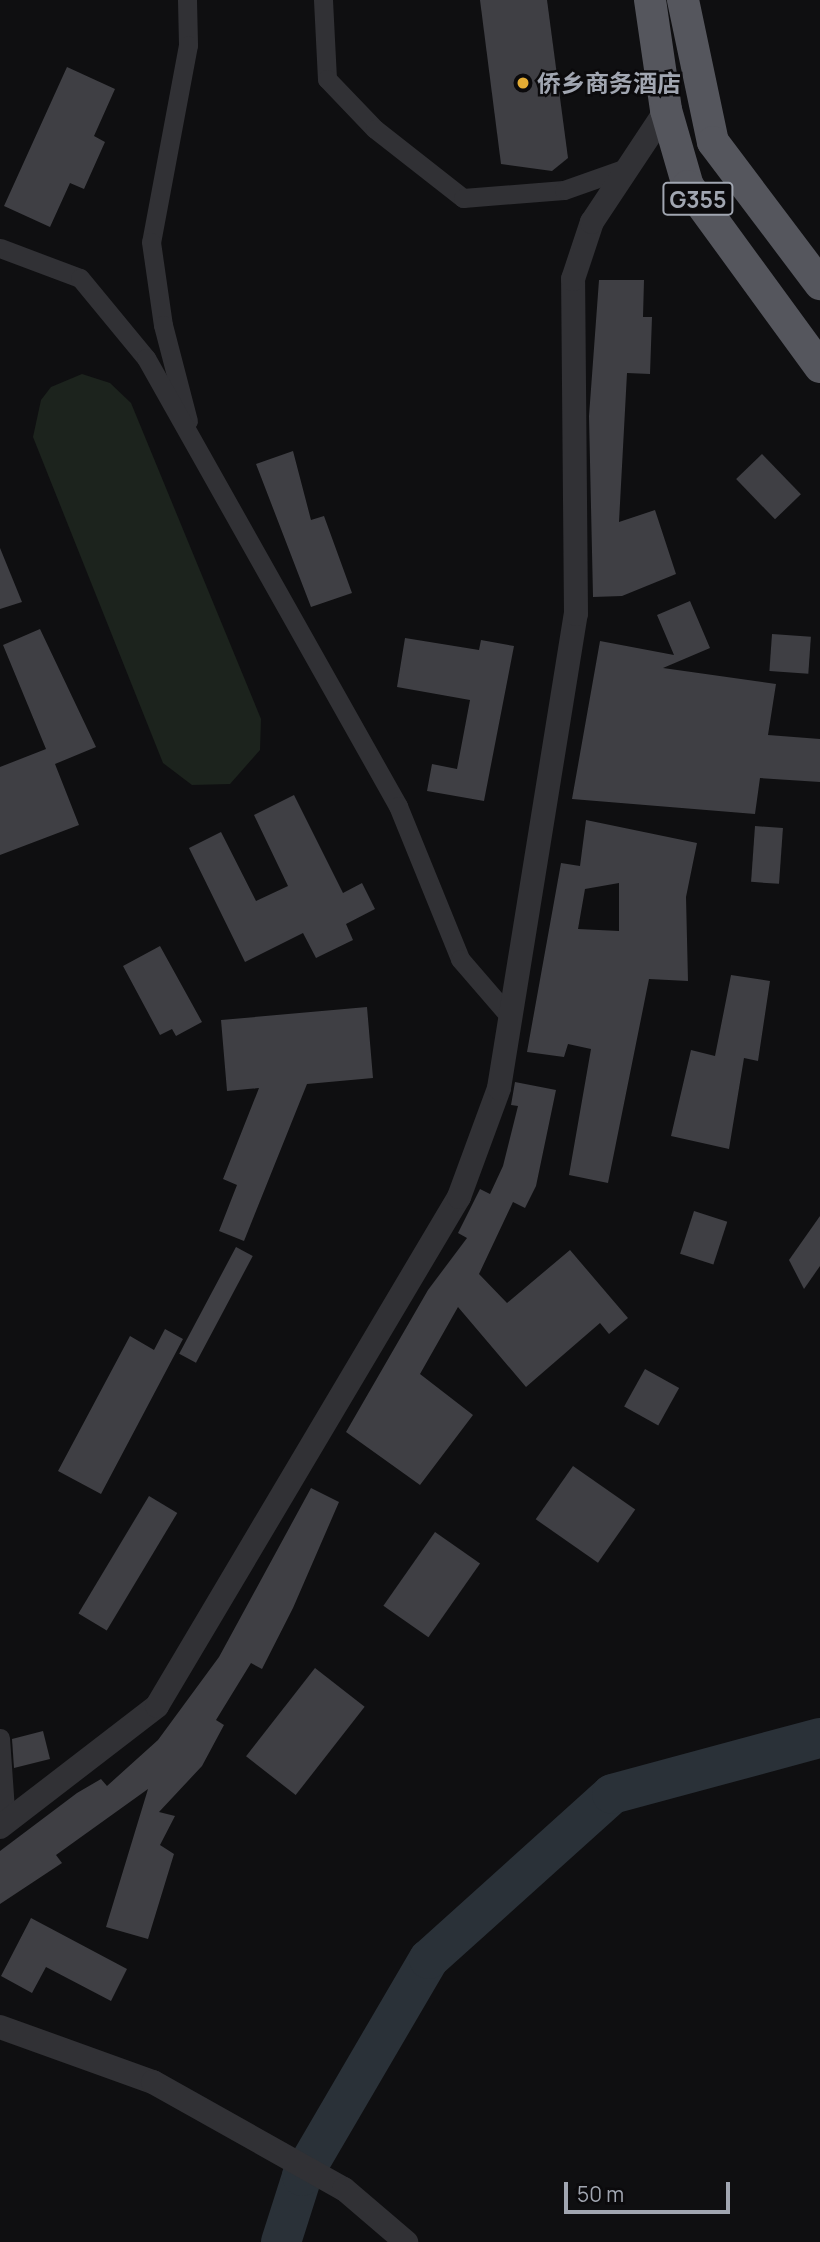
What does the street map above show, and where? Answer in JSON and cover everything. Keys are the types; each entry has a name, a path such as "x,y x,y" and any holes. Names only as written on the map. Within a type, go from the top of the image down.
{"highway":[{"name":"G355","path":"650,0 666,110 688,186 820,367"},
{"name":"G355","path":"688,4 713,142 820,284"}],"street":[{"path":"187,0 188,45 151,242 163,325 195,449"},
{"path":"323,0 327,79 375,129 463,198 564,190 629,167"},
{"path":"3,1825 157,1706 197,1648 459,1197 499,1088 576,614 573,279 592,222 666,110"},
{"path":"0,248 80,278 146,358 398,806 460,959 510,1017"},
{"path":"0,1738 3,1825"},
{"path":"0,2027 153,2082 344,2189 407,2242"}],"shaded area":[{"path":"82,374 110,383 131,403 261,719 260,750 230,784 192,785 163,763 33,437 41,400 51,387"}],"building":[{"path":"480,0 547,0 568,158 552,171 501,164"},
{"path":"67,67 115,89 94,136 105,142 84,189 70,183 50,227 4,206"},
{"path":"599,280 644,280 643,317 652,317 650,374 627,373 619,522 655,510 676,574 622,596 593,597 589,416"},
{"path":"293,451 311,520 324,516 352,593 311,607 256,464"},
{"path":"762,454 801,494 775,519 736,479"},
{"path":"0,548 22,602 0,609"},
{"path":"690,601 710,648 663,668 776,684 768,735 820,739 820,782 760,778 755,814 572,799 600,641 674,655 657,615"},
{"path":"40,629 96,747 55,764 79,825 0,855 0,767 46,749 3,645"},
{"path":"772,634 811,637 808,674 769,671"},
{"path":"405,638 479,650 481,640 514,646 484,801 427,791 432,764 457,769 470,700 397,687"},
{"path":"294,795 343,893 362,883 375,909 346,924 353,940 316,958 303,933 245,962 189,848 221,832 256,901 288,886 254,815"},
{"path":"586,820 697,843 686,897 688,981 649,979 608,1183 569,1175 591,1049 568,1044 564,1057 527,1052 561,863 580,866","holes":["619,883 619,931 578,929 585,889"]},
{"path":"755,826 783,828 779,884 751,882"},
{"path":"160,946 202,1022 176,1036 172,1029 160,1035 123,966"},
{"path":"731,975 770,981 758,1061 744,1058 729,1149 671,1136 691,1050 715,1056"},
{"path":"367,1007 373,1078 307,1084 244,1241 219,1231 237,1185 223,1179 259,1088 227,1091 221,1020"},
{"path":"515,1082 556,1090 536,1186 525,1208 513,1202 479,1274 507,1303 570,1250 628,1318 609,1334 600,1323 526,1387 458,1307 420,1374 473,1415 420,1485 346,1432 428,1290 467,1238 458,1233 480,1189 490,1194 503,1166 518,1106 511,1105"},
{"path":"694,1211 727,1222 713,1265 680,1254"},
{"path":"820,1216 820,1266 804,1289 789,1260"},
{"path":"236,1247 253,1256 196,1363 179,1354"},
{"path":"165,1329 183,1339 101,1494 58,1471 130,1336 154,1350"},
{"path":"645,1369 679,1388 658,1426 624,1407"},
{"path":"573,1466 635,1510 598,1563 536,1519"},
{"path":"311,1488 339,1502 293,1608 262,1669 251,1663 216,1720 224,1725 202,1766 159,1812 175,1816 160,1845 174,1854 148,1939 106,1927 148,1789 56,1855 62,1863 0,1904 0,1851 77,1793 101,1779 107,1786 158,1740 219,1657"},
{"path":"149,1496 177,1513 107,1630 78,1613"},
{"path":"435,1532 480,1564 428,1637 383,1606"},
{"path":"315,1668 365,1707 296,1795 246,1756"},
{"path":"43,1731 50,1759 14,1768 12,1739"},
{"path":"31,1918 127,1969 111,2001 46,1967 32,1993 1,1976"}],"waterway":[{"path":"281,2242 302,2176 429,1959 612,1794 820,1738"}],"place":[{"name":"侨乡商务酒店","path":"523,83"}]}
